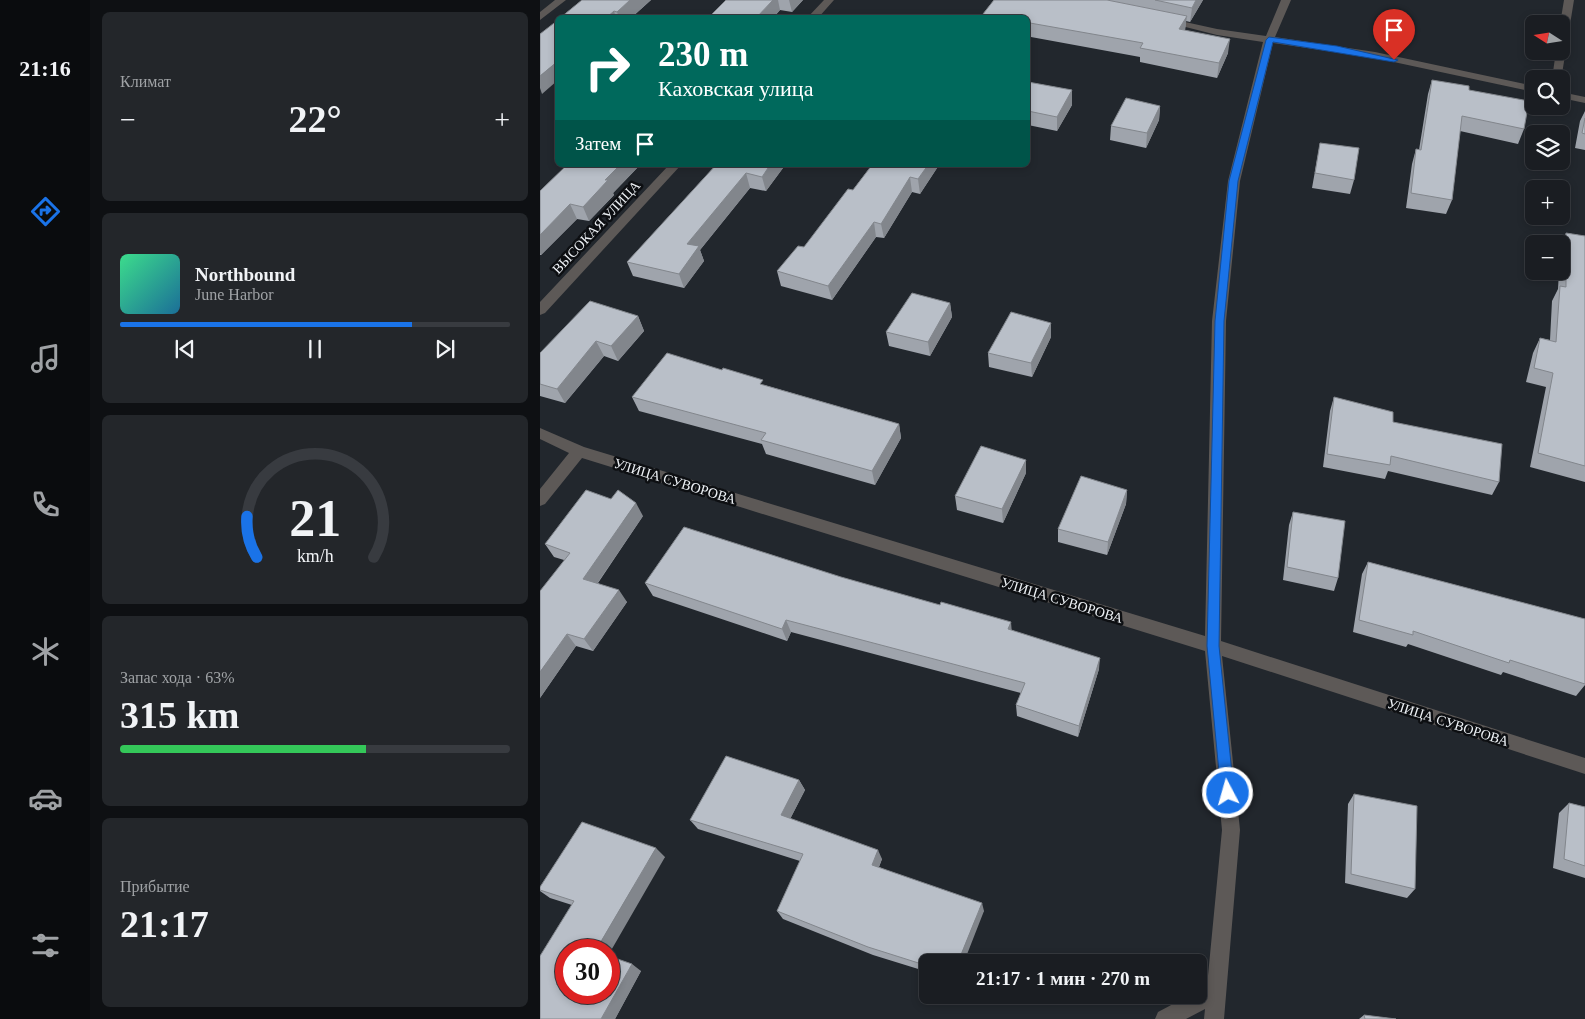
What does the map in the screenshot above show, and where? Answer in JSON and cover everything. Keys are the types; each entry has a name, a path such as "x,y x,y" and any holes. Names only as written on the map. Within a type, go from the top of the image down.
{"street":[{"path":"540,17 561,0"},
{"path":"815,15 828,0"},
{"path":"1214,1019 1231,830 1213,646 1220,321 1234,181 1269,40 1286,0"},
{"path":"1558,70 1569,0"},
{"path":"1152,18 1217,32 1375,55 1525,87"},
{"path":"1570,97 1585,100"},
{"name":"ВЫСОКАЯ УЛИЦА","path":"540,310 673,167"},
{"name":"УЛИЦА СУВОРОВА","path":"540,433 580,451 1213,646 1585,766"},
{"path":"540,500 580,451"},
{"path":"1165,1019 1217,992"}],"building":[{"path":"582,0 630,0 617,12 614,11 609,15 564,15"},
{"path":"726,0 773,0 759,15 711,15"},
{"path":"994,0 1107,0 1187,16 1179,29 1230,39 1219,63 1140,48 1143,43 1030,23 1030,15 983,14"},
{"path":"1155,0 1196,0 1192,8"},
{"path":"555,22 555,64 540,76 540,34"},
{"path":"1432,80 1469,86 1469,90 1525,100 1526,115 1524,129 1462,116 1452,200 1411,193 1416,149 1421,150"},
{"path":"1030,82 1072,90 1057,117 1030,111"},
{"path":"1126,98 1160,106 1147,133 1111,126"},
{"path":"1585,118 1585,134 1582,133"},
{"path":"1320,143 1359,148 1354,180 1315,173"},
{"path":"565,167 618,167 583,207 570,204 540,235 540,191"},
{"path":"714,167 769,167 762,177 746,173 687,244 699,246 679,274 627,262"},
{"path":"870,167 927,167 918,179 910,177 881,224 874,222 828,286 777,271 798,246 804,247 848,189 853,190"},
{"path":"1566,233 1585,236 1585,466 1538,453 1553,373 1534,368 1540,338 1556,342 1560,286 1566,287 1566,280 1570,280 1570,235 1566,235"},
{"path":"912,293 950,303 928,342 886,332"},
{"path":"590,301 638,316 611,346 596,341 557,389 540,384 540,353"},
{"path":"1011,312 1051,323 1031,363 988,353"},
{"path":"667,353 763,380 760,384 899,424 872,471 761,440 766,433 632,397"},
{"path":"1334,397 1393,412 1393,422 1502,444 1499,482 1391,456 1390,465 1327,454"},
{"path":"981,446 1026,460 1002,509 955,496"},
{"path":"1081,476 1127,490 1108,542 1058,529"},
{"path":"586,490 611,499 618,490 636,503 583,579 619,590 584,639 567,634 540,672 540,591 570,553 545,544"},
{"path":"1293,512 1345,521 1338,578 1287,567"},
{"path":"684,527 841,577 940,605 941,602 1011,622 1008,629 1100,658 1079,726 1016,705 1025,683 786,620 782,629 645,583"},
{"path":"1368,562 1585,619 1585,684 1510,660 1509,663 1413,631 1413,635 1359,620"},
{"path":"726,756 799,780 781,815 878,850 872,865 982,903 961,954 919,954 919,963 868,947 777,911 803,854 690,820"},
{"path":"1354,794 1417,806 1415,889 1351,874"},
{"path":"1569,803 1585,807 1585,866 1564,859"},
{"path":"582,822 656,848 602,939 555,939 555,1004 609,1004 601,1019 540,1019 540,956 574,901 540,890 540,887"},
{"path":"620,960 632,964 620,985"},
{"path":"1364,1015 1396,1019 1365,1019"}],"route":[{"path":"1228,793 1213,646 1213,566 1220,321 1234,181 1269,40 1375,55 1394,60"}]}
